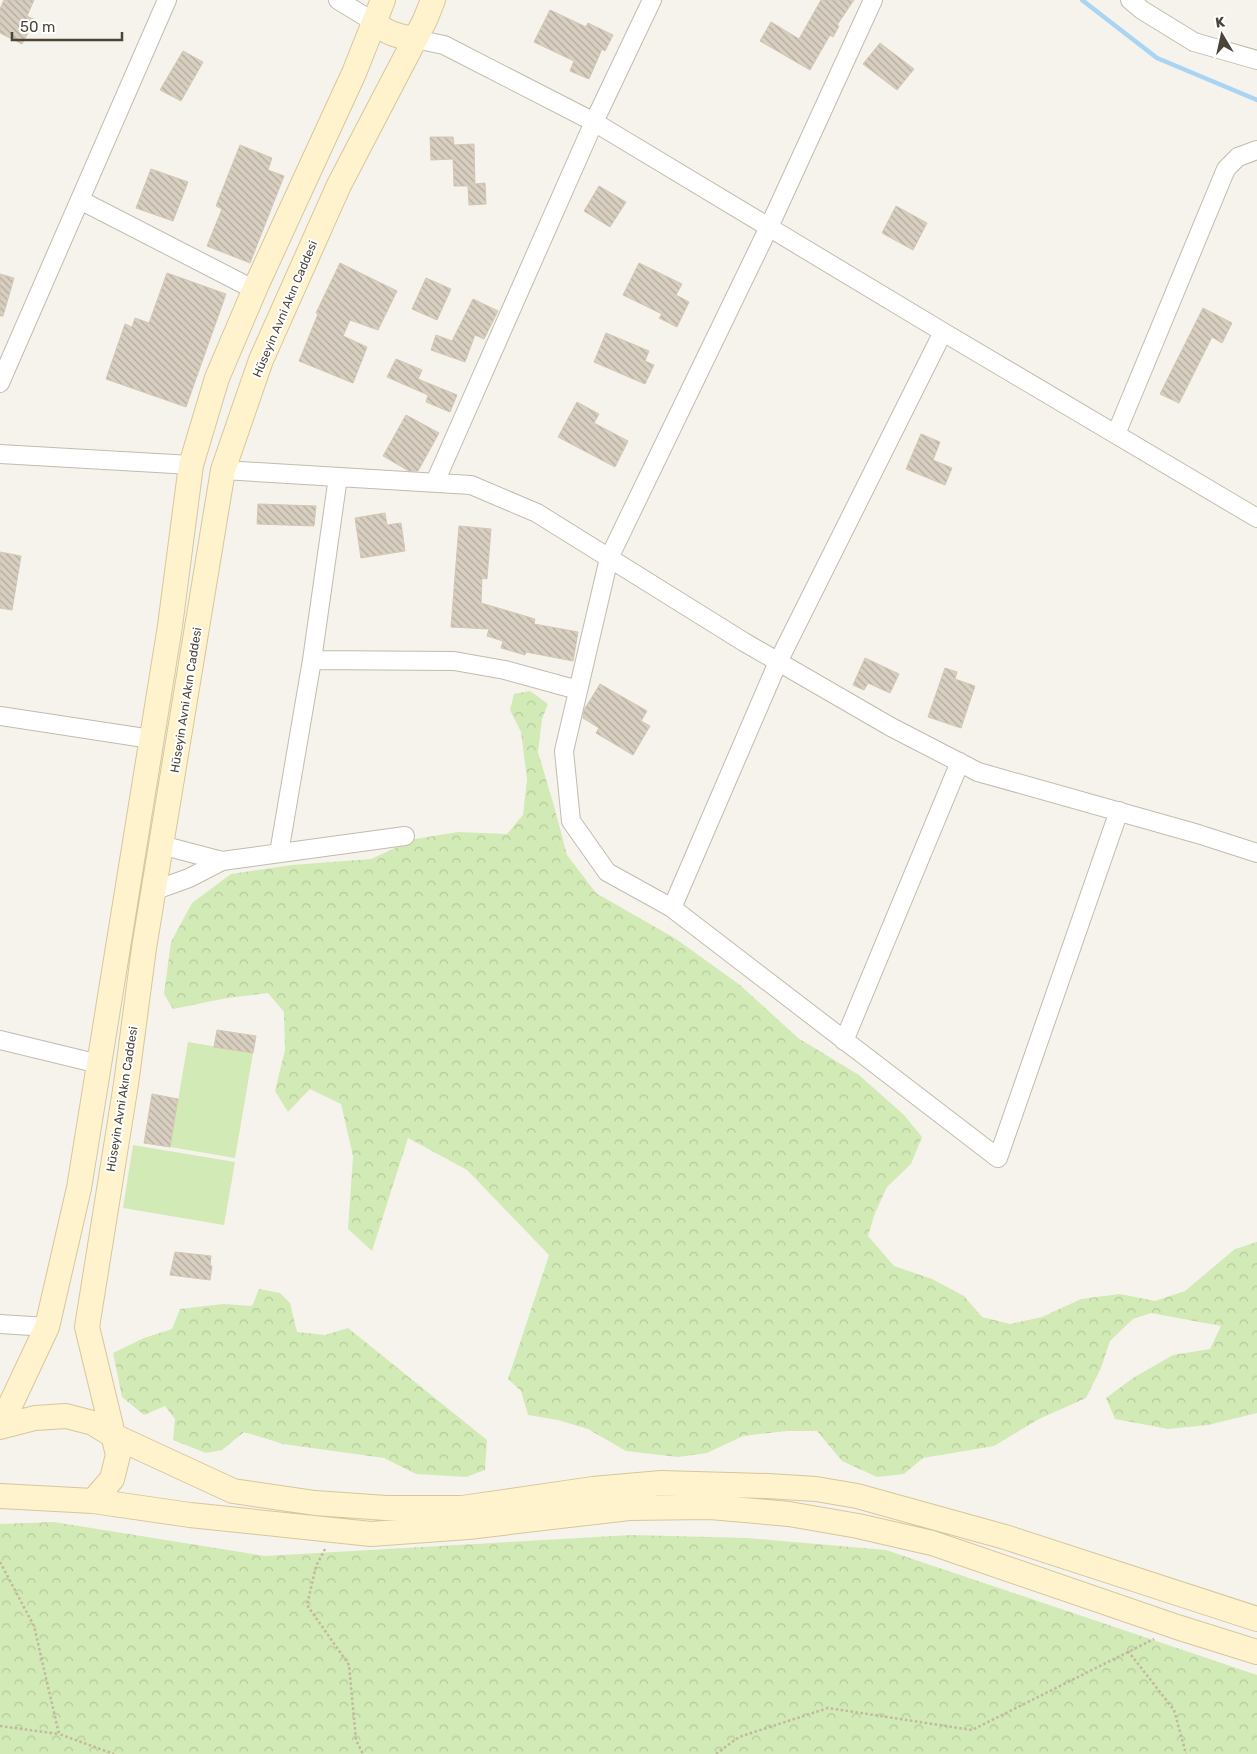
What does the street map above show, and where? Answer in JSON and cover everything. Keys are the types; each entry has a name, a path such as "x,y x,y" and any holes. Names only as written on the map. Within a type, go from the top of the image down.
{"main road":[{"path":"0,1427 47,1327 79,1188 170,626 191,465 217,378 354,73 383,0"},
{"name":"Hüseyin Avni Akın Caddesi","path":"93,1501 112,1479 118,1455 87,1326 126,1084 153,891 223,470 265,352 339,185 415,39 425,4"},
{"path":"374,22 396,36 415,39"},
{"path":"0,1427 35,1418 66,1416 93,1423 114,1436 234,1491 315,1503 386,1508 462,1508 593,1488 662,1483 816,1489 857,1496 1005,1538 1257,1619"},
{"path":"0,1480 10,1496 93,1501 371,1534 442,1529 629,1508 710,1507 789,1514 858,1526 932,1543 1177,1627 1257,1652"}],"street":[{"path":"0,382 167,0"},
{"path":"338,0 374,22"},
{"path":"435,482 594,122 652,0"},
{"path":"873,0 769,227 609,558 564,751 570,821 607,872 672,908 998,1158 1119,811"},
{"path":"1130,0 1142,10 1194,42 1257,60"},
{"path":"425,4 444,44"},
{"path":"415,39 444,44 594,122 1257,518"},
{"path":"1116,434 1226,168 1238,157 1257,150"},
{"path":"80,200 255,290"},
{"path":"672,908 778,662 943,332"},
{"path":"0,454 191,465"},
{"path":"223,470 471,485 529,509 778,662 891,727 978,772 1119,811 1257,853"},
{"path":"279,853 312,660 338,477"},
{"path":"312,660 454,661 505,670 578,690"},
{"path":"0,716 151,739"},
{"path":"844,1040 960,762"},
{"path":"153,891 189,878 222,861 405,836"},
{"path":"161,845 222,861"},
{"path":"0,1040 99,1064"},
{"path":"0,1324 47,1327"}],"path":[{"path":"336,1530 316,1566 307,1605 348,1665 356,1740 363,1754"},
{"path":"0,1562 34,1626 59,1734"},
{"path":"716,1754 739,1737 828,1708 972,1730 1177,1627"},
{"path":"1128,1651 1174,1710 1186,1754"},
{"path":"0,1726 59,1734 114,1754"}],"green space":[{"path":"530,691 548,704 542,719 538,752 567,855 596,893 676,939 740,985 798,1038 859,1075 904,1115 922,1137 911,1164 887,1187 875,1213 868,1236 894,1266 932,1279 964,1296 982,1317 1010,1324 1042,1317 1081,1299 1120,1294 1155,1301 1185,1291 1235,1249 1257,1242 1257,1413 1208,1425 1168,1429 1115,1419 1106,1398 1133,1378 1173,1355 1210,1349 1221,1326 1151,1313 1133,1319 1110,1341 1101,1368 1086,1398 1039,1419 994,1446 923,1458 904,1474 877,1477 842,1461 817,1431 787,1431 743,1436 707,1453 678,1457 626,1451 588,1429 558,1420 528,1415 521,1391 508,1379 549,1255 467,1170 408,1138 372,1251 348,1229 353,1156 341,1104 310,1089 288,1112 275,1091 285,1050 284,1012 268,993 227,998 173,1009 164,994 171,942 192,903 231,874 292,865 371,859 415,839 458,832 507,834 523,815 527,779 521,732 510,710 514,694"},
{"path":"188,1042 253,1053 235,1158 170,1147"},
{"path":"133,1145 235,1162 224,1225 123,1208"},
{"path":"259,1289 280,1293 290,1303 297,1332 325,1335 348,1328 487,1440 485,1470 466,1477 416,1474 384,1458 283,1444 244,1432 222,1450 206,1453 173,1440 175,1419 165,1406 144,1415 122,1397 113,1353 144,1338 172,1329 180,1309 223,1304 252,1306"},
{"path":"54,1522 265,1556 632,1535 747,1538 886,1550 1257,1675 1257,1754 0,1754 0,1524"}],"building":[{"path":"4,0 34,0 27,16 35,20 22,44 0,33 0,9"},
{"path":"821,0 854,0 837,25 839,26 833,37 830,35 810,70 760,41 771,22 799,39"},
{"path":"550,10 586,27 588,23 613,35 605,51 602,49 589,79 570,71 574,61 534,42"},
{"path":"880,43 914,69 897,90 863,64"},
{"path":"183,51 203,62 181,101 160,90"},
{"path":"430,137 453,137 454,145 474,144 475,184 485,183 486,204 469,205 468,186 454,186 453,159 431,160"},
{"path":"240,145 272,158 268,170 284,176 250,263 207,246 222,209 216,206"},
{"path":"151,169 188,182 173,221 136,208"},
{"path":"599,186 626,202 610,227 584,211"},
{"path":"896,206 927,223 913,250 882,233"},
{"path":"340,263 397,291 378,330 350,320 343,336 367,347 353,383 299,361 318,314 316,313"},
{"path":"639,263 682,284 676,295 689,302 677,327 659,318 662,314 623,295"},
{"path":"167,273 226,294 186,407 106,379 125,324 132,327 135,318 149,323"},
{"path":"0,274 14,278 3,316 0,316"},
{"path":"426,278 451,289 437,320 412,309"},
{"path":"473,299 498,311 484,339 475,335 465,362 431,350 436,335 452,341"},
{"path":"1203,308 1232,323 1222,343 1212,337 1179,403 1160,394"},
{"path":"606,333 649,351 645,361 654,365 645,384 594,362"},
{"path":"396,359 422,370 418,379 457,395 450,412 426,402 428,395 387,377"},
{"path":"577,402 599,414 594,423 628,441 615,467 558,437"},
{"path":"406,415 439,433 418,471 409,471 383,456"},
{"path":"921,434 940,442 933,460 952,468 945,485 906,469"},
{"path":"258,504 316,506 314,526 257,524"},
{"path":"385,513 387,525 401,523 405,551 361,558 355,518"},
{"path":"459,526 491,529 487,579 482,578 481,603 535,619 534,624 578,632 573,661 526,652 525,655 501,648 503,641 487,636 489,629 451,627"},
{"path":"0,552 21,556 12,610 0,608"},
{"path":"865,658 899,674 890,693 868,683 864,690 853,685"},
{"path":"945,668 957,672 955,679 975,686 961,728 928,717"},
{"path":"600,684 647,711 641,721 650,726 633,755 596,733 599,728 583,718 584,710"},
{"path":"217,1030 256,1036 253,1053 214,1047"},
{"path":"152,1094 178,1099 170,1147 144,1143"},
{"path":"175,1252 211,1256 210,1280 170,1275"}],"waterway":[{"path":"1082,0 1157,58 1257,100"}]}
